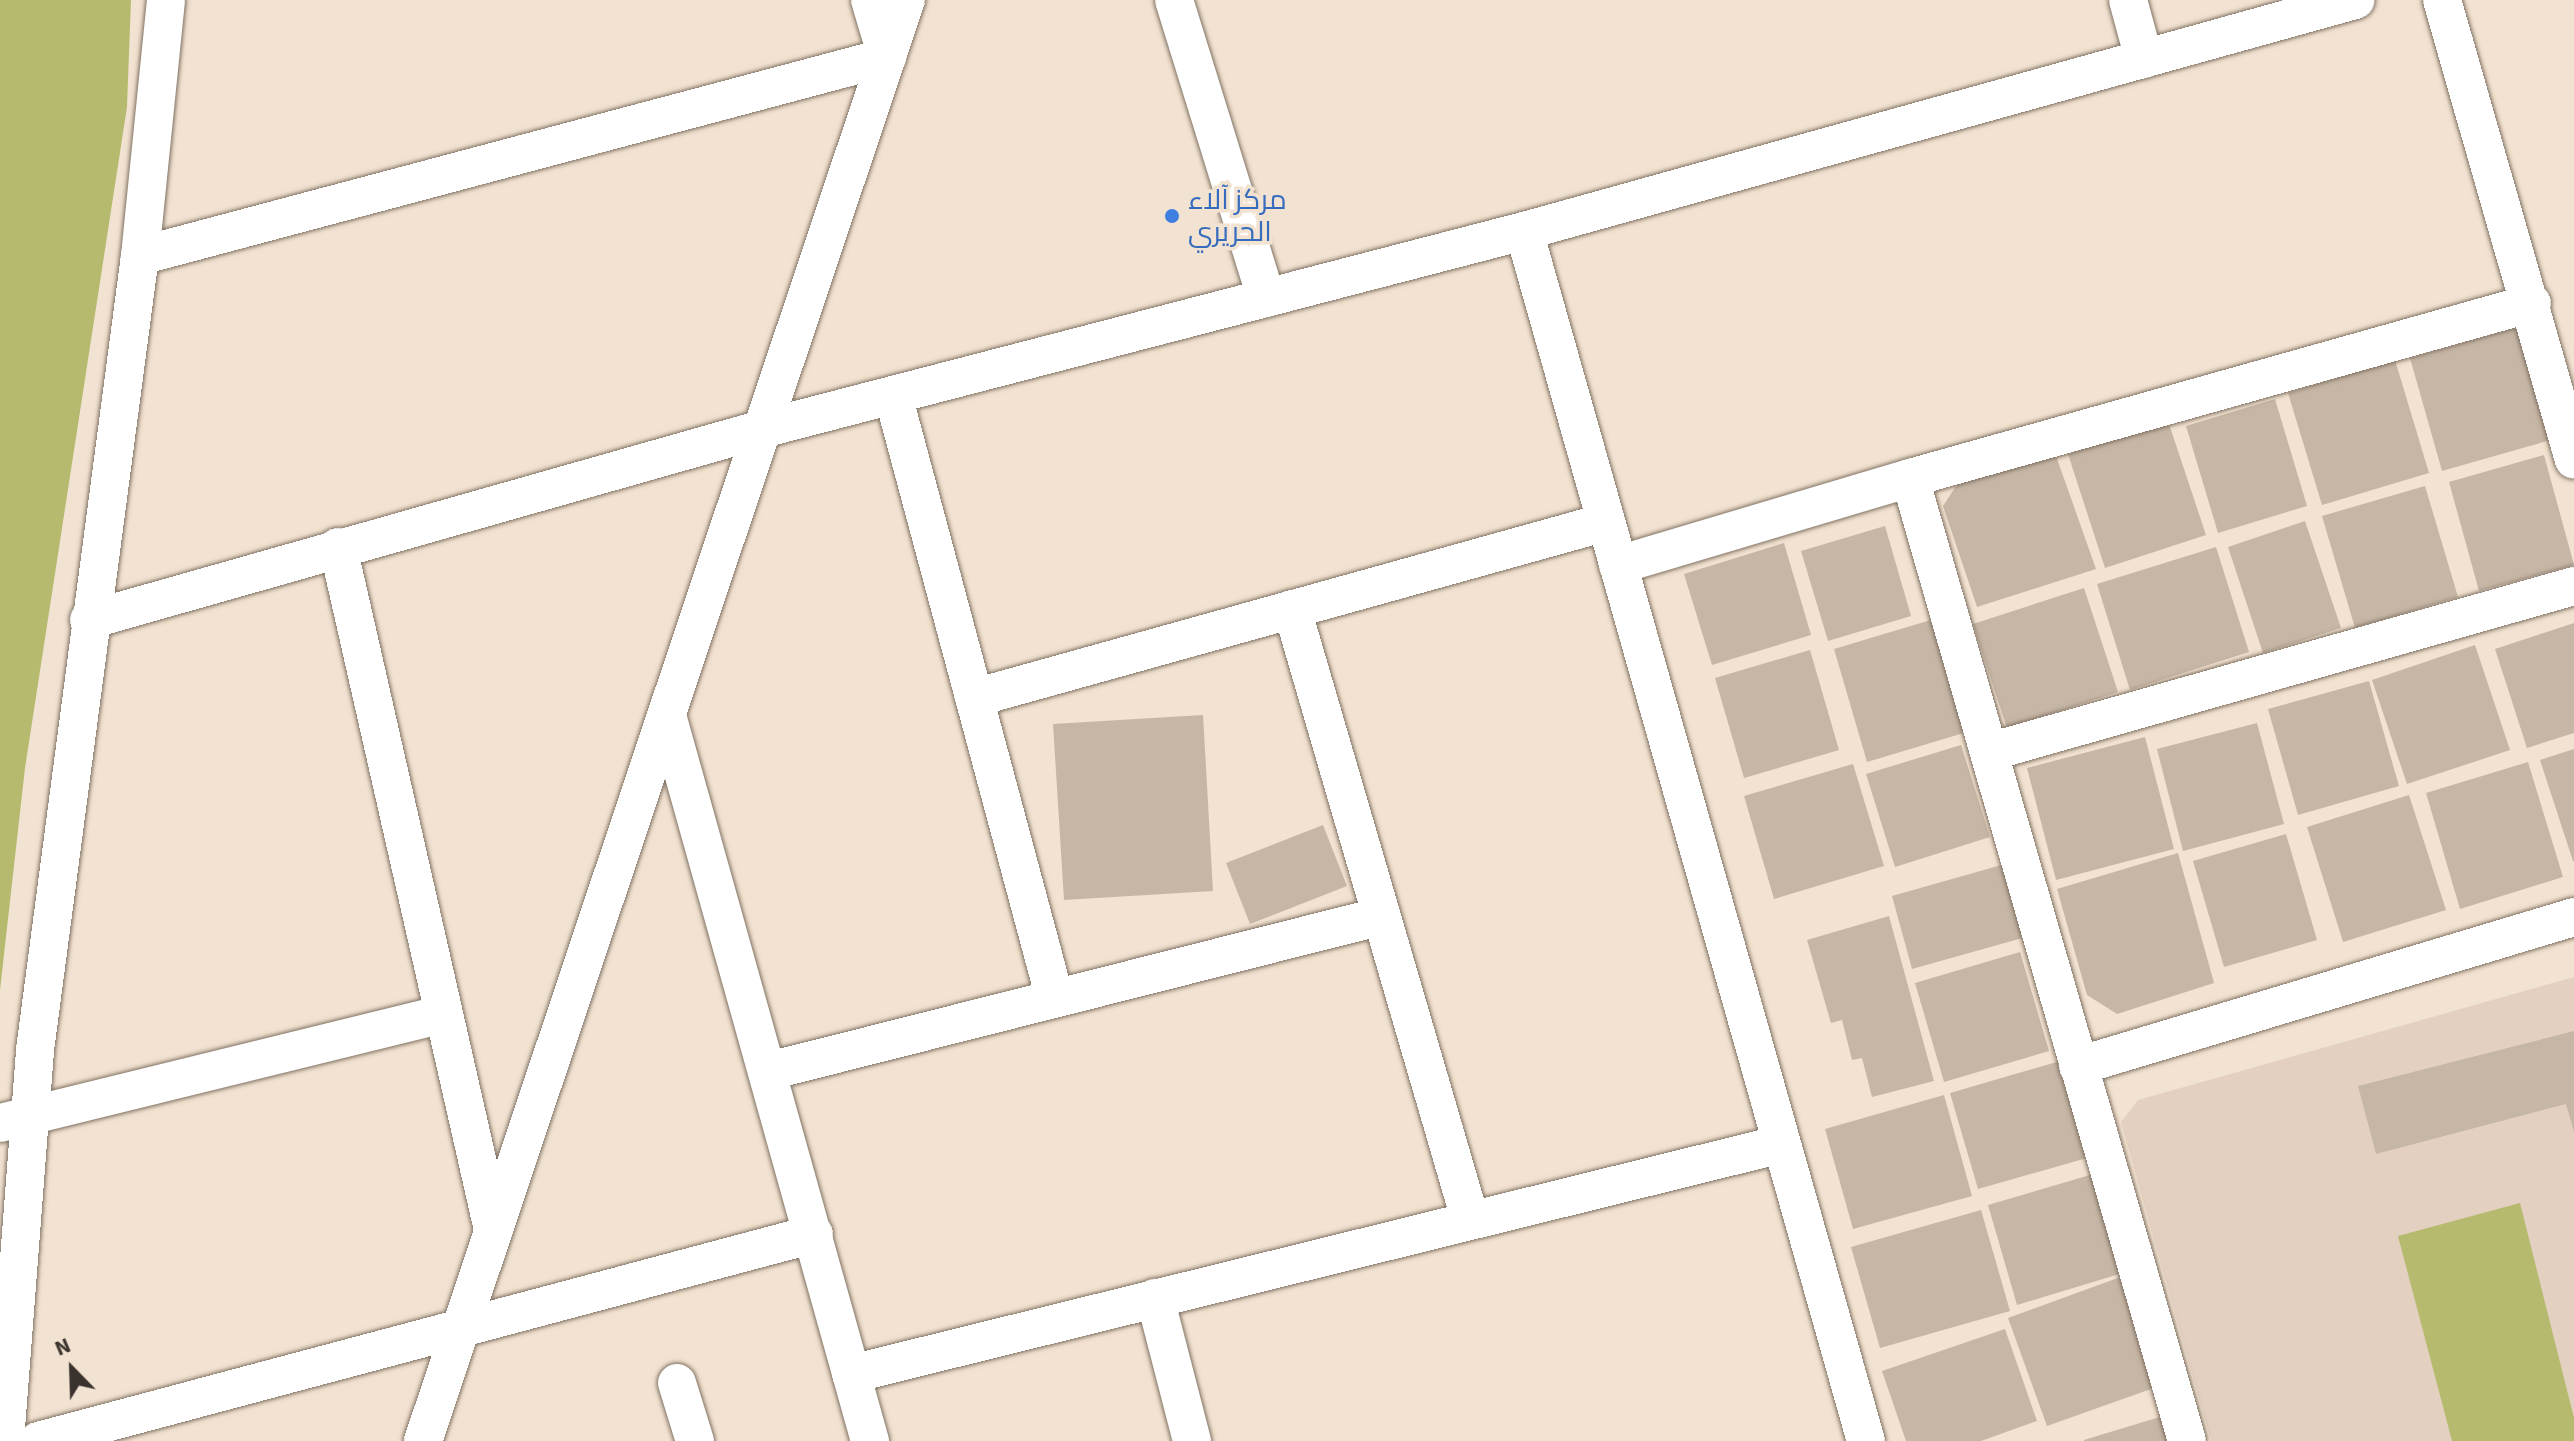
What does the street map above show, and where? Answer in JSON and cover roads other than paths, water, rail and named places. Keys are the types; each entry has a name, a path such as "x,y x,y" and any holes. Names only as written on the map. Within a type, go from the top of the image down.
{"street":[{"path":"5,1441 14,1120 140,256 166,0"},
{"path":"870,0 887,57"},
{"path":"423,1441 906,0"},
{"path":"1174,0 1266,298"},
{"path":"2128,0 2144,59"},
{"path":"89,620 762,429 1524,231 2355,0"},
{"path":"2442,0 2571,437"},
{"path":"140,256 887,57"},
{"path":"1524,231 1866,1441"},
{"path":"1618,565 1910,478 2532,303"},
{"path":"893,395 1055,999"},
{"path":"1910,478 2187,1441"},
{"path":"974,698 1606,522"},
{"path":"338,547 440,1015 493,1231"},
{"path":"1989,752 2574,586"},
{"path":"1292,609 1470,1219"},
{"path":"667,715 870,1441"},
{"path":"769,1071 1382,916"},
{"path":"2078,1066 2574,917"},
{"path":"0,1142 14,1120 440,1015"},
{"path":"851,1374 1782,1144"},
{"path":"38,1441 460,1331 814,1234"},
{"path":"1155,1298 1192,1441"},
{"path":"677,1383 695,1441"}],"place":[{"name":"مركز آلاء الحريري","path":"1172,216"}]}
